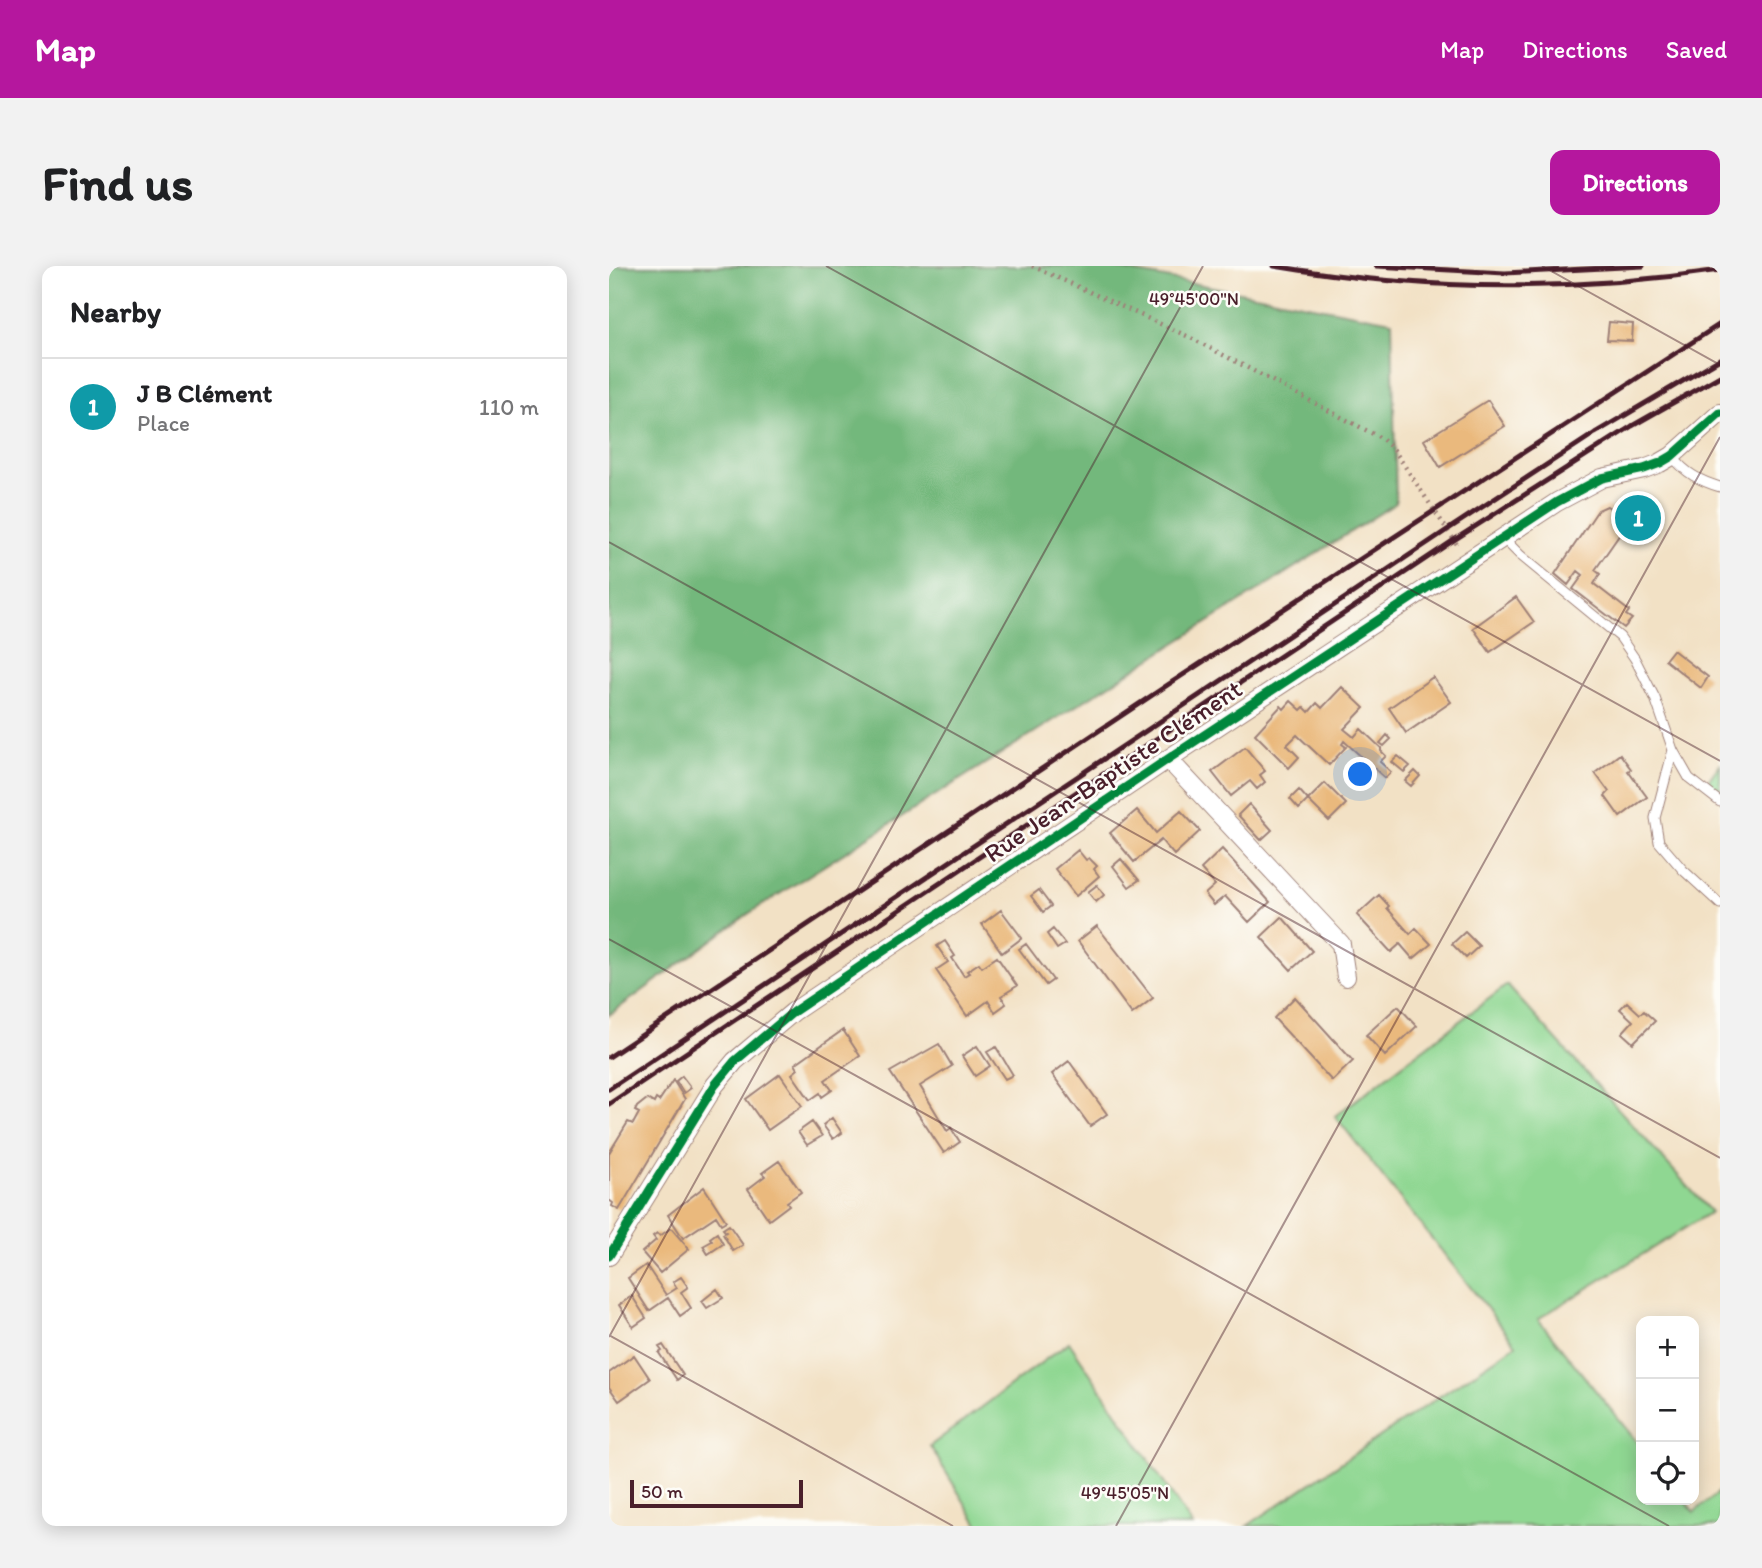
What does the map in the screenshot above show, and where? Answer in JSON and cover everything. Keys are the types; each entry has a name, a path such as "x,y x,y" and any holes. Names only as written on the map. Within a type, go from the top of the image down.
{"street":[{"name":"Rue Jean-Baptiste Clément","path":"609,1256 715,1085 735,1061 758,1040 804,1005 1168,759 1583,486 1602,478 1644,469 1672,456 1720,413"},
{"path":"1168,759 1341,944 1346,978"}],"lane":[{"path":"1672,456 1700,481 1720,487"},
{"path":"1503,538 1620,637 1655,698 1673,750 1689,778 1720,802"},
{"path":"1673,750 1655,818 1659,842 1683,870 1720,904"}],"path":[{"path":"1032,266 1187,336 1381,438 1394,450 1468,561"}],"green space":[{"path":"609,266 1102,266 1392,321 1396,503 748,914 609,1015"},
{"path":"1720,764 1720,792 1707,782"},
{"path":"1507,985 1711,1212 1538,1319 1636,1441 1636,1505 1688,1505 1694,1512 1720,1491 1720,1526 1247,1526 1516,1345 1335,1116"},
{"path":"1069,1342 1193,1526 979,1526 930,1446"}],"building":[{"path":"1609,322 1633,324 1632,341 1607,340"},
{"path":"1488,400 1505,426 1440,467 1424,440"},
{"path":"1607,506 1629,521 1595,570 1600,574 1594,584 1629,611 1626,615 1632,619 1624,628 1573,589 1583,575 1578,571 1568,585 1555,574 1598,510"},
{"path":"1637,508 1648,515 1639,528 1629,521"},
{"path":"1516,597 1534,622 1490,652 1473,628"},
{"path":"1673,650 1708,677 1701,688 1665,660"},
{"path":"1433,677 1451,702 1406,733 1389,708"},
{"path":"1342,687 1364,708 1344,729 1354,737 1361,729 1381,748 1386,756 1380,762 1391,772 1385,778 1344,741 1342,744 1346,747 1329,765 1297,735 1287,745 1299,757 1289,768 1255,734 1281,706 1284,709 1291,701 1301,710 1304,707 1309,712 1317,703 1322,708"},
{"path":"1387,735 1391,739 1384,746 1380,743"},
{"path":"1245,747 1265,771 1260,775 1265,782 1257,789 1250,781 1231,796 1212,772"},
{"path":"1620,754 1631,769 1628,771 1647,797 1620,817 1605,796 1609,792 1595,773"},
{"path":"1398,756 1410,766 1404,772 1392,762"},
{"path":"1415,771 1420,776 1411,786 1405,781"},
{"path":"1325,783 1346,804 1329,821 1308,800"},
{"path":"1299,790 1308,800 1299,809 1290,799"},
{"path":"1249,804 1272,830 1261,840 1238,815"},
{"path":"1137,810 1156,833 1181,811 1200,831 1174,855 1161,840 1134,862 1110,833"},
{"path":"1222,849 1270,902 1249,922 1225,896 1214,905 1205,894 1215,885 1201,869"},
{"path":"1078,850 1086,860 1089,858 1097,866 1094,869 1099,876 1076,896 1055,869"},
{"path":"1121,859 1139,880 1129,887 1113,866"},
{"path":"1097,885 1104,895 1096,902 1088,892"},
{"path":"1039,890 1051,906 1043,912 1031,896"},
{"path":"1379,895 1410,934 1416,928 1431,944 1413,959 1400,944 1391,952 1357,915"},
{"path":"1001,910 1022,938 1002,953 982,924"},
{"path":"1282,917 1312,951 1291,970 1261,937"},
{"path":"1097,926 1153,998 1132,1014 1078,941"},
{"path":"1053,929 1065,944 1057,949 1047,934"},
{"path":"1465,932 1479,946 1466,958 1452,944"},
{"path":"945,941 964,976 979,963 982,967 997,957 1017,986 1001,996 1006,1004 995,1012 988,1001 967,1016 936,970 948,962 937,946"},
{"path":"1026,944 1053,980 1046,985 1019,949"},
{"path":"1295,997 1353,1061 1332,1081 1274,1018"},
{"path":"1627,1002 1640,1014 1644,1011 1655,1021 1633,1043 1622,1033 1633,1021 1620,1009"},
{"path":"1398,1006 1417,1026 1385,1056 1366,1035"},
{"path":"843,1030 860,1056 825,1080 832,1090 822,1097 820,1093 810,1100 792,1074 798,1069 795,1064"},
{"path":"939,1044 952,1066 920,1086 947,1131 951,1128 960,1142 944,1153 890,1072"},
{"path":"977,1046 990,1066 975,1076 962,1056"},
{"path":"996,1047 1013,1075 1005,1079 987,1052"},
{"path":"1069,1061 1107,1114 1090,1126 1052,1074"},
{"path":"780,1074 802,1106 768,1130 746,1099"},
{"path":"682,1076 691,1088 684,1093 676,1081"},
{"path":"673,1080 685,1099 619,1210 612,1206 613,1203 609,1200 609,1153 628,1122 633,1124 639,1113 635,1111 637,1107 647,1099 654,1103 656,1099 659,1101"},
{"path":"832,1118 842,1133 833,1139 823,1125"},
{"path":"812,1122 822,1136 807,1145 798,1132"},
{"path":"779,1161 801,1192 769,1220 748,1189 765,1176 762,1173"},
{"path":"704,1187 726,1221 721,1224 716,1216 683,1238 668,1215"},
{"path":"729,1225 743,1245 733,1251 723,1234 726,1232 723,1229"},
{"path":"671,1228 689,1249 660,1273 642,1252 656,1240 653,1236 657,1233 660,1236"},
{"path":"717,1233 723,1244 708,1254 703,1246 712,1241 710,1238"},
{"path":"646,1265 666,1295 677,1288 673,1282 681,1277 688,1287 681,1292 691,1308 680,1316 668,1298 649,1311 628,1278"},
{"path":"717,1289 723,1298 707,1308 702,1301"},
{"path":"632,1296 646,1318 633,1327 619,1305"},
{"path":"663,1345 683,1375 677,1380 659,1353 662,1351 659,1347"},
{"path":"634,1355 650,1379 619,1401 609,1387 609,1373"}],"railway":[{"path":"1274,266 1385,280 1497,286 1609,282 1720,270"},
{"path":"1376,266 1505,273 1643,266"},
{"path":"609,1057 1169,684 1720,324"},
{"path":"609,1089 1447,530 1595,433 1720,359"},
{"path":"609,1104 1454,540 1632,426 1720,376"}],"cycle path":[{"path":"609,1256 715,1085 735,1061 793,1012 1168,759 1557,502 1602,478 1660,463 1672,456 1720,413"}],"place":[{"name":"J B Clément","path":"1638,518"}]}
